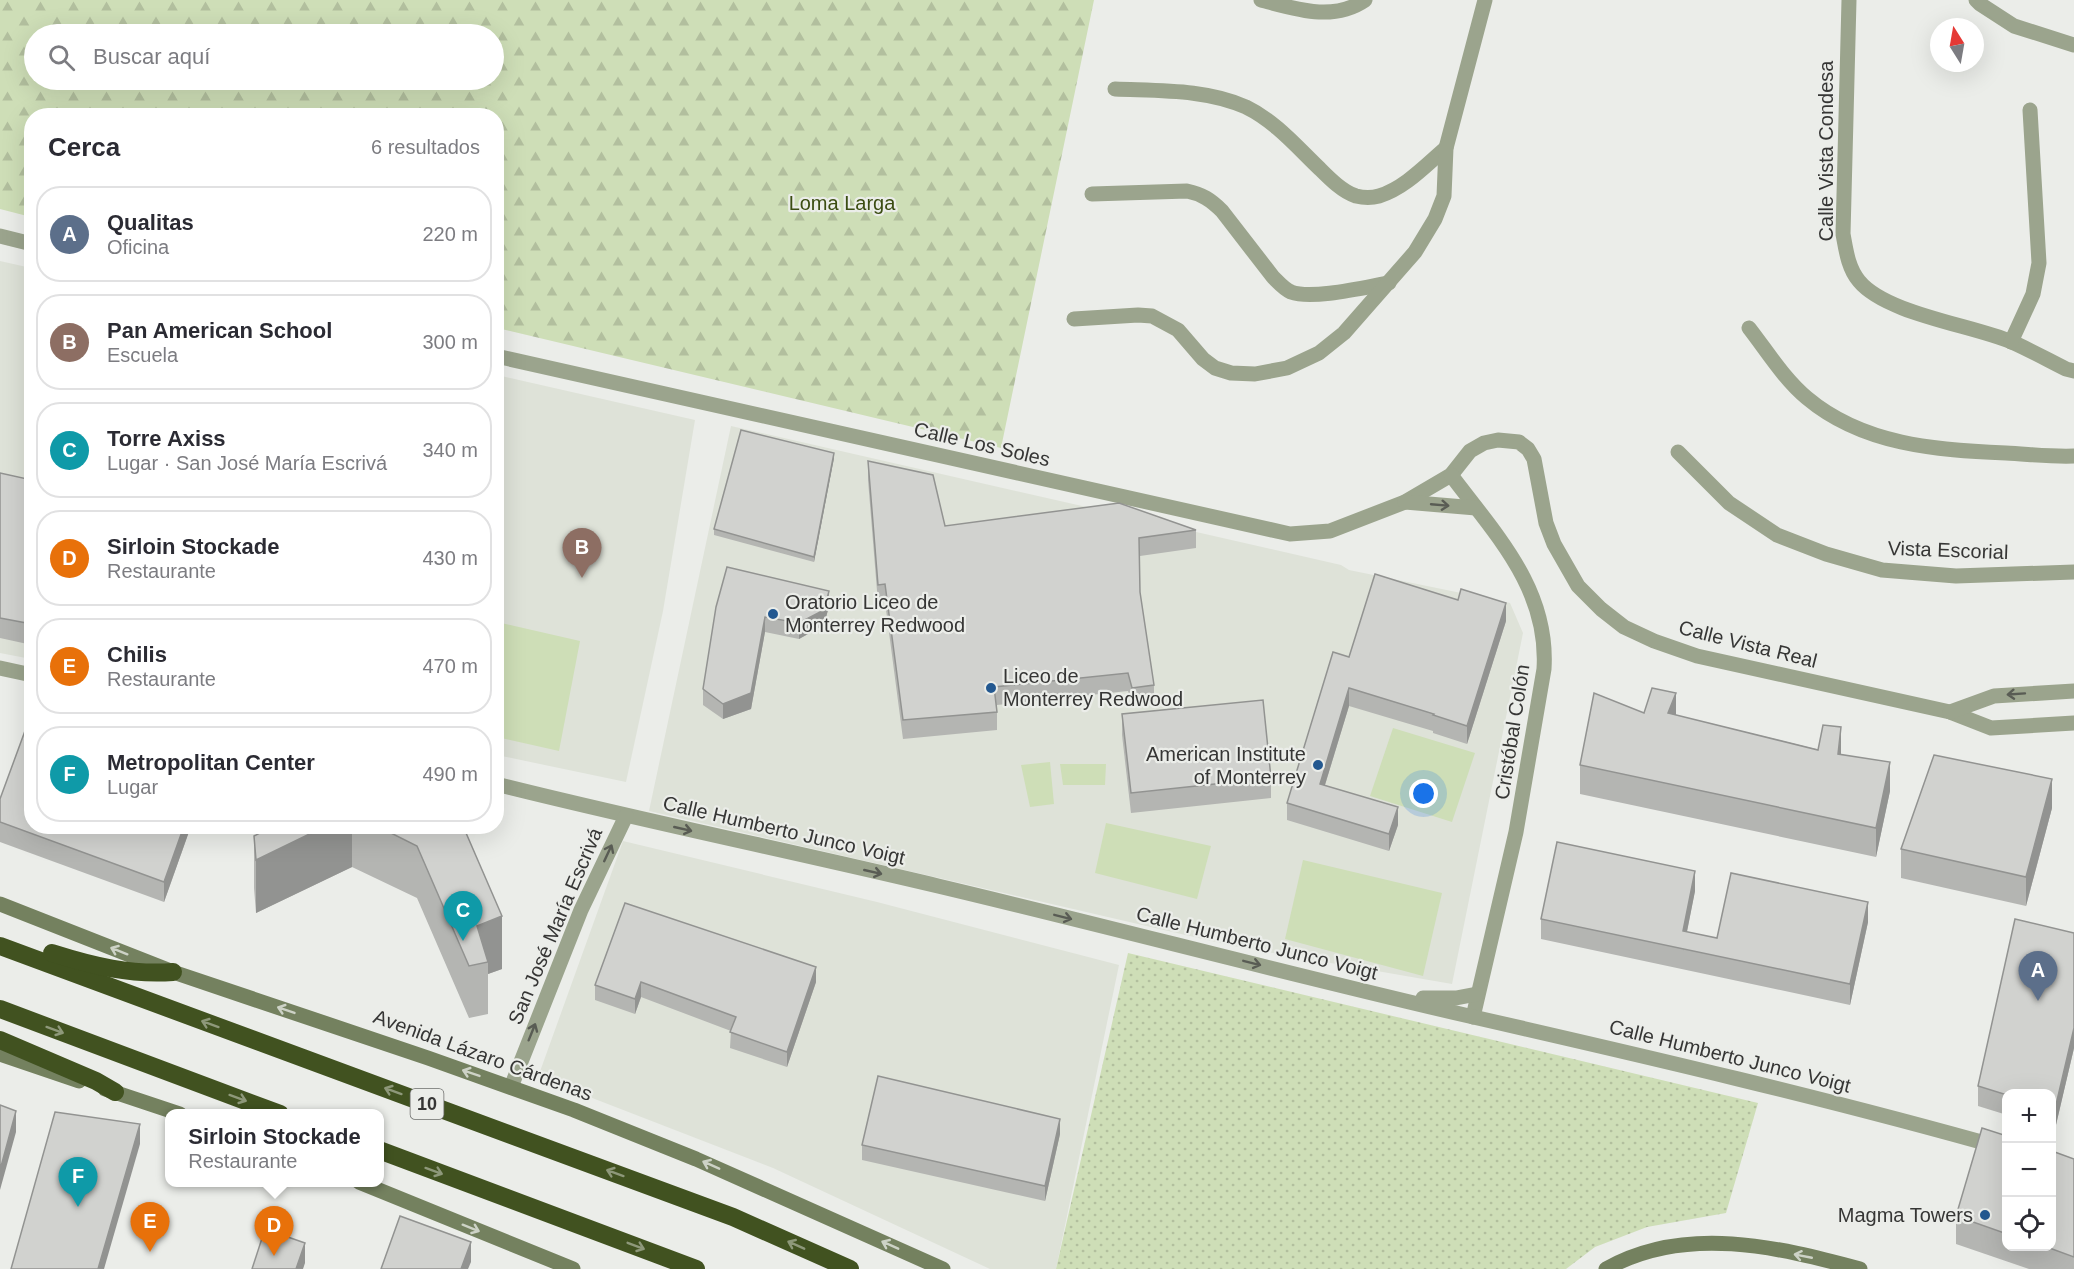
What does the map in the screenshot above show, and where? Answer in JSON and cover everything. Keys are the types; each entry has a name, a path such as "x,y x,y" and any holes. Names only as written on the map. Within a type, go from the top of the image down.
{"highway":[{"path":"0,938 118,971 148,974 173,972"},
{"name":"10","path":"0,946 733,1216 850,1269"},
{"path":"0,1009 269,1109"},
{"path":"0,1040 96,1081 115,1092"},
{"path":"384,1152 696,1269"}],"street":[{"path":"1262,0 1289,7 1336,13 1353,9 1365,0"},
{"path":"1074,319 1152,316 1178,330 1203,359 1215,368 1231,373 1255,374 1287,368 1319,353 1344,333 1389,283 1415,252 1435,219 1444,196 1446,148 1485,0"},
{"name":"Calle Vista Condesa","path":"1849,0 1843,234 1848,260 1859,281 1878,297 1911,311 2011,342 2074,371"},
{"path":"1976,0 2014,26 2074,45"},
{"path":"1115,89 1190,93 1221,98 1247,108 1270,121 1331,180 1357,196 1371,198 1393,190 1446,148"},
{"path":"2011,342 2033,294 2039,263 2030,110"},
{"path":"1092,194 1187,191 1200,194 1222,211 1273,277 1292,292 1317,294 1389,283"},
{"path":"0,236 24,242"},
{"path":"1749,328 1778,366 1807,398 1839,419 1880,438 1930,449 2074,456"},
{"name":"Calle Los Soles","path":"504,358 1290,534 1330,531 1405,502 1451,476"},
{"name":"Calle Vista Real","path":"1451,476 1470,451 1484,443 1498,440 1519,442 1528,449 1538,473 1546,523 1554,544 1578,586 1601,609 1624,627 1654,641 1697,656 1950,712 1990,728 2074,723"},
{"name":"Vista Escorial","path":"1678,452 1729,503 1777,535 1826,554 1882,570 1956,576 2074,572"},
{"name":"Cristóbal Colón","path":"1451,476 1519,567 1534,597 1545,649 1544,669 1516,832 1473,1017"},
{"path":"1405,502 1476,508"},
{"path":"0,668 24,673"},
{"path":"1950,712 1994,696 2074,691"},
{"name":"Calle Humberto Junco Voigt","path":"504,786 936,886 1473,1017 1569,1038 1873,1112 2002,1148"},
{"name":"San José María Escrivá","path":"511,1087 581,910 626,816"},
{"name":"Avenida Lázaro Cárdenas","path":"0,904 173,972 511,1087 696,1159 943,1269"},
{"path":"1384,995 1441,999 1478,994"},
{"path":"0,1054 51,1073 168,1109"},
{"path":"371,1187 573,1269"},
{"path":"1606,1269 1663,1247 1697,1242 1748,1244 1860,1269"}],"shaded area":[{"path":"0,261 24,266 24,658 0,653"},
{"path":"504,377 695,420 663,611 626,782 504,756"},
{"name":"Liceo de Monterrey Redwood","path":"731,426 1341,565 1349,570 1510,603 1523,633 1452,984 1233,946 649,811"},
{"path":"623,841 877,902 1119,965 1056,1269 990,1269 773,1168 538,1077"}],"green space":[{"name":"Loma Larga","path":"0,0 1094,0 1001,448 504,330 504,108 24,108 24,215 0,209"},
{"path":"504,624 580,641 559,751 504,739"},
{"path":"1393,728 1475,753 1452,822 1370,796"},
{"path":"1050,762 1054,804 1030,807 1021,765"},
{"path":"1060,764 1106,764 1105,785 1063,785"},
{"path":"1106,823 1211,846 1197,899 1095,873"},
{"path":"1303,860 1442,893 1423,976 1285,939"},
{"path":"1128,953 1758,1103 1726,1213 1647,1227 1595,1247 1566,1269 1056,1269"}],"building":[{"path":"741,430 834,453 814,557 714,529"},
{"path":"868,461 933,475 945,526 1119,503 1196,530 1139,538 1140,592 1154,685 1132,688 1128,673 994,687 997,712 903,720 885,584 878,585"},
{"path":"0,473 24,478 24,622 0,618"},
{"path":"727,567 829,591 824,610 799,623 765,617 751,693 723,704 703,689 716,607"},
{"path":"1375,574 1458,600 1461,589 1506,603 1467,726 1349,688 1320,784 1398,807 1389,834 1287,803 1333,652 1349,657"},
{"path":"1652,688 1676,693 1668,713 1818,750 1823,725 1841,727 1838,754 1890,762 1876,828 1580,765 1594,693 1644,713"},
{"path":"1263,700 1271,778 1131,793 1122,714"},
{"path":"24,734 24,831 0,822 0,799"},
{"path":"1934,755 2052,779 2026,877 1901,849"},
{"path":"33,834 181,834 164,882"},
{"path":"258,834 310,834 256,860 254,836"},
{"path":"393,834 466,834 502,916 477,926 488,962 469,966 417,846"},
{"path":"1557,842 1695,871 1683,931 1717,938 1731,873 1868,902 1850,984 1541,919"},
{"path":"625,903 816,967 787,1052 730,1032 736,1017 641,982 635,999 595,985"},
{"path":"2015,919 2074,933 2074,1028 2056,1105 2056,1089 2002,1089 2002,1093 1978,1086"},
{"path":"878,1076 1060,1119 1045,1186 862,1145"},
{"path":"0,1105 16,1111 0,1170"},
{"path":"55,1112 140,1124 98,1269 11,1269"},
{"path":"1982,1128 2002,1134 2002,1232 1956,1216"},
{"path":"2056,1152 2074,1159 2074,1257 2056,1250"},
{"path":"400,1216 471,1242 461,1269 381,1269"},
{"path":"265,1229 305,1243 296,1269 252,1269"}],"place":[{"name":"Pan American School","path":"582,578"},
{"name":"Oratorio Liceo de Monterrey Redwood","path":"773,614"},
{"name":"Liceo de Monterrey Redwood","path":"991,688"},
{"name":"American Institute of Monterrey","path":"1318,765"},
{"name":"Torre Axiss","path":"463,941"},
{"name":"Qualitas","path":"2038,1001"},
{"name":"Metropolitan Center","path":"78,1207"},
{"name":"Magma Towers","path":"1985,1215"},
{"name":"Chilis","path":"150,1252"},
{"name":"Sirloin Stockade","path":"274,1256"}]}
